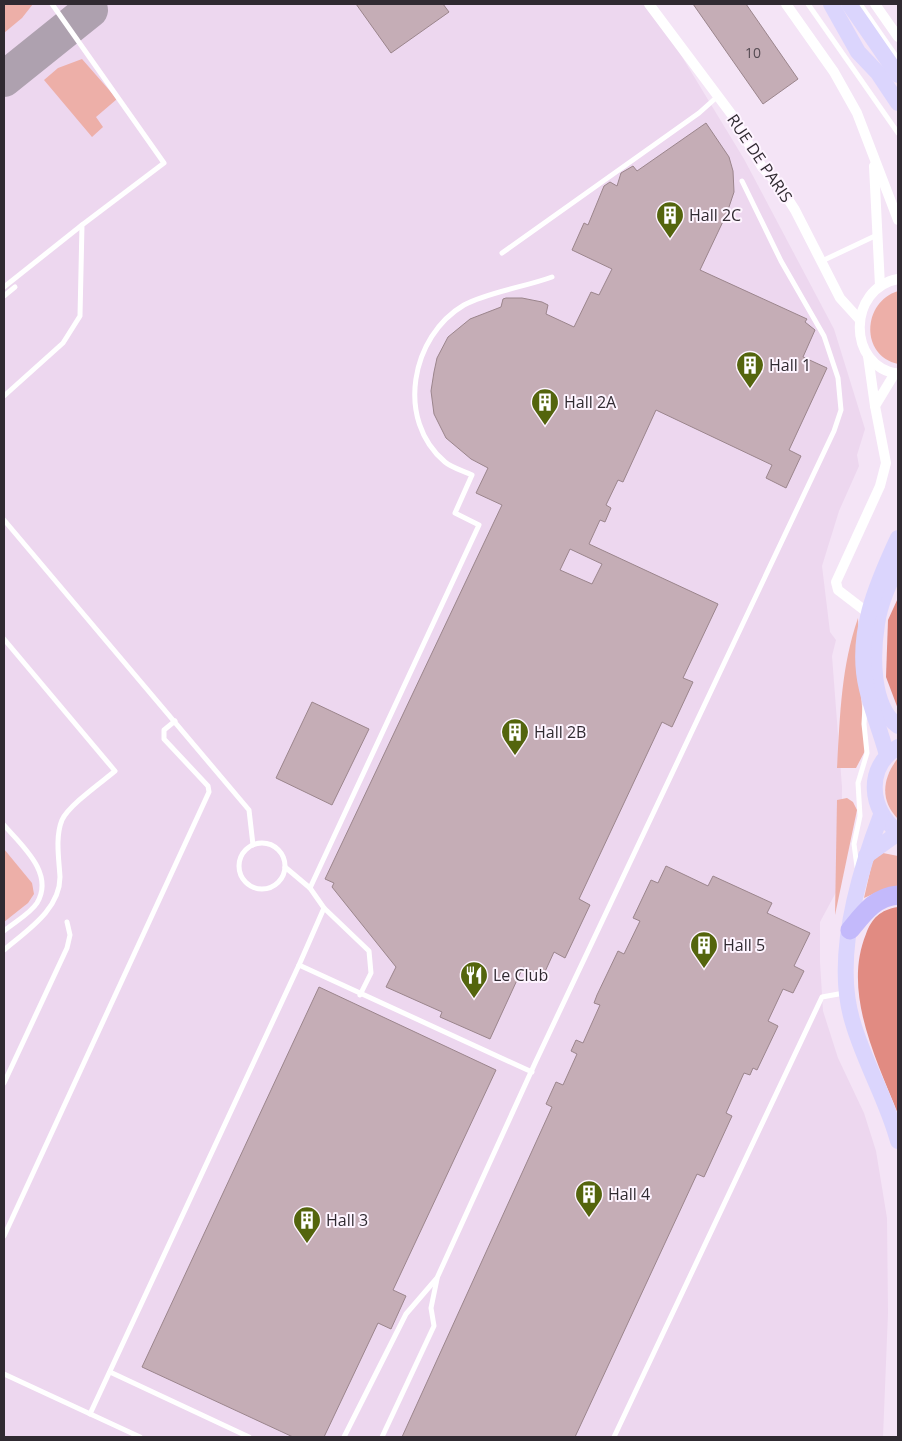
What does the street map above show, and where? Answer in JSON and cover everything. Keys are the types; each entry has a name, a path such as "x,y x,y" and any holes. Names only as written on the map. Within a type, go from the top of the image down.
{"highway":[{"path":"850,930 873,904 887,896 898,895"}],"main road":[{"path":"831,4 858,52 878,73 898,103"},
{"path":"849,4 898,75"},
{"path":"866,856 898,832 881,815 875,800 874,784 878,768 893,751 866,688 863,661 864,633 868,613 884,567 898,538"},
{"path":"898,565 886,591 876,624 874,668 879,699 889,720 898,726"},
{"path":"881,815 866,856 850,930 846,964 847,992 853,1023 890,1114 898,1141"}],"street":[{"name":"RUE DE PARIS","path":"649,4 718,96 762,167 779,185 795,210 840,298 859,320"},
{"path":"786,4 834,72 857,112 898,220"},
{"path":"875,4 898,37"},
{"path":"873,155 879,235 880,286"},
{"path":"868,613 838,590 836,582 880,486 886,463 868,356 860,338 859,320 863,306 870,295 880,286 898,279"},
{"path":"868,356 880,367 897,373 875,406"}],"lane":[{"path":"4,287 160,168 164,163 52,4"},
{"path":"808,4 898,133"},
{"path":"860,4 898,59"},
{"path":"502,253 699,113 718,96"},
{"path":"382,1437 434,1326 431,1308 437,1278 834,431 841,410 838,378 824,336 781,261 742,181"},
{"path":"4,396 64,343 80,316 82,226"},
{"path":"821,262 879,235"},
{"path":"310,888 479,525 455,513 472,475 446,463 430,445 418,420 414,400 416,379 424,352 440,324 465,305 552,277"},
{"path":"4,296 15,287"},
{"path":"4,520 175,720 249,810 253,845"},
{"path":"4,639 115,771 63,818 59,841 59,889 49,908 35,924 4,950"},
{"path":"859,885 854,844 860,816 858,783 867,754 864,724 866,688"},
{"path":"4,1236 209,792 208,786 164,739 164,730 175,720"},
{"path":"4,825 37,864 41,880 36,904 4,931"},
{"path":"259,843 273,845 282,855 285,867 281,879 272,887 259,888 247,883 240,873 240,860 247,848 253,845 259,843"},
{"path":"285,867 310,888 324,908 369,951 371,973 360,994"},
{"path":"90,1414 324,908"},
{"path":"4,1083 67,948 70,935 67,922"},
{"path":"299,965 532,1072"},
{"path":"614,1437 822,998 847,992"},
{"path":"344,1437 406,1314 437,1278"},
{"path":"110,1372 249,1437"},
{"path":"4,1374 140,1437"}],"shaded area":[{"path":"4,4 650,4 744,159 834,329 865,429 857,455 859,466 839,511 822,566 830,632 836,640 832,656 842,787 841,883 820,922 820,962 823,1011 838,1058 864,1113 876,1151 887,1218 888,1313 883,1437 4,1437"},
{"path":"4,4 33,4 22,18 4,33"},
{"path":"82,59 117,99 96,117 103,127 92,137 44,80 58,68"},
{"path":"898,291 898,364 886,359 877,351 870,329 872,317 877,306 886,297"},
{"path":"898,598 898,709 886,677 888,620"},
{"path":"858,618 861,696 866,749 856,768 837,768 840,711 845,674 852,636"},
{"path":"898,758 898,819 888,804 885,788 889,773"},
{"path":"847,798 853,802 857,810 835,915 837,800"},
{"path":"4,849 32,883 34,894 28,903 4,922"},
{"path":"878,852 898,856 898,888 882,890 864,898 872,863"},
{"path":"898,907 898,1114 872,1049 865,1026 860,1003 858,979 860,956 871,923 886,910"}],"building":[{"path":"356,4 443,4 449,12 391,53"},
{"path":"693,4 746,4 798,79 763,104"},
{"path":"706,123 729,157 733,171 734,192 727,213 700,270 807,319 805,322 815,330 803,357 827,368 789,450 801,456 786,488 766,478 772,465 656,410 623,482 618,480 606,505 611,508 605,522 600,520 589,544 718,604 683,678 693,682 672,727 662,722 579,899 590,905 565,958 554,952 543,976 523,967 490,1039 440,1017 442,1012 386,987 396,967 332,887 334,883 325,879 502,505 476,493 488,468 471,459 446,438 434,414 431,391 437,358 448,337 470,319 501,307 503,299 506,298 522,298 542,302 548,305 546,314 574,327 591,292 599,295 612,269 572,250 584,223 588,225 604,186 610,182 617,186 621,173 633,166 637,171","holes":["570,549 602,564 592,584 560,570"]},
{"path":"312,702 369,729 332,805 276,778"},
{"name":"Hall 4","path":"666,866 708,886 713,876 772,903 767,913 810,933 794,966 804,971 793,993 783,989 768,1021 778,1026 757,1070 753,1068 750,1075 744,1073 726,1113 732,1116 704,1177 697,1174 575,1437 402,1437 552,1107 546,1104 556,1082 563,1085 577,1054 571,1051 576,1040 583,1043 600,1005 594,1003 597,995 618,951 624,954 640,921 633,918 651,880 658,883"},
{"name":"Hall 3","path":"319,987 496,1070 393,1290 406,1296 391,1329 378,1323 324,1437 293,1437 142,1367"}],"taxiway":[{"path":"4,79 90,10"}],"place":[{"name":"Hall 2C","path":"670,239"},
{"name":"Hall 1","path":"750,389"},
{"name":"Hall 2A","path":"545,426"},
{"name":"Hall 2B","path":"515,756"},
{"name":"Hall 5","path":"704,969"},
{"name":"Le Club","path":"474,999"},
{"name":"Hall 4","path":"589,1218"},
{"name":"Hall 3","path":"307,1244"}]}
